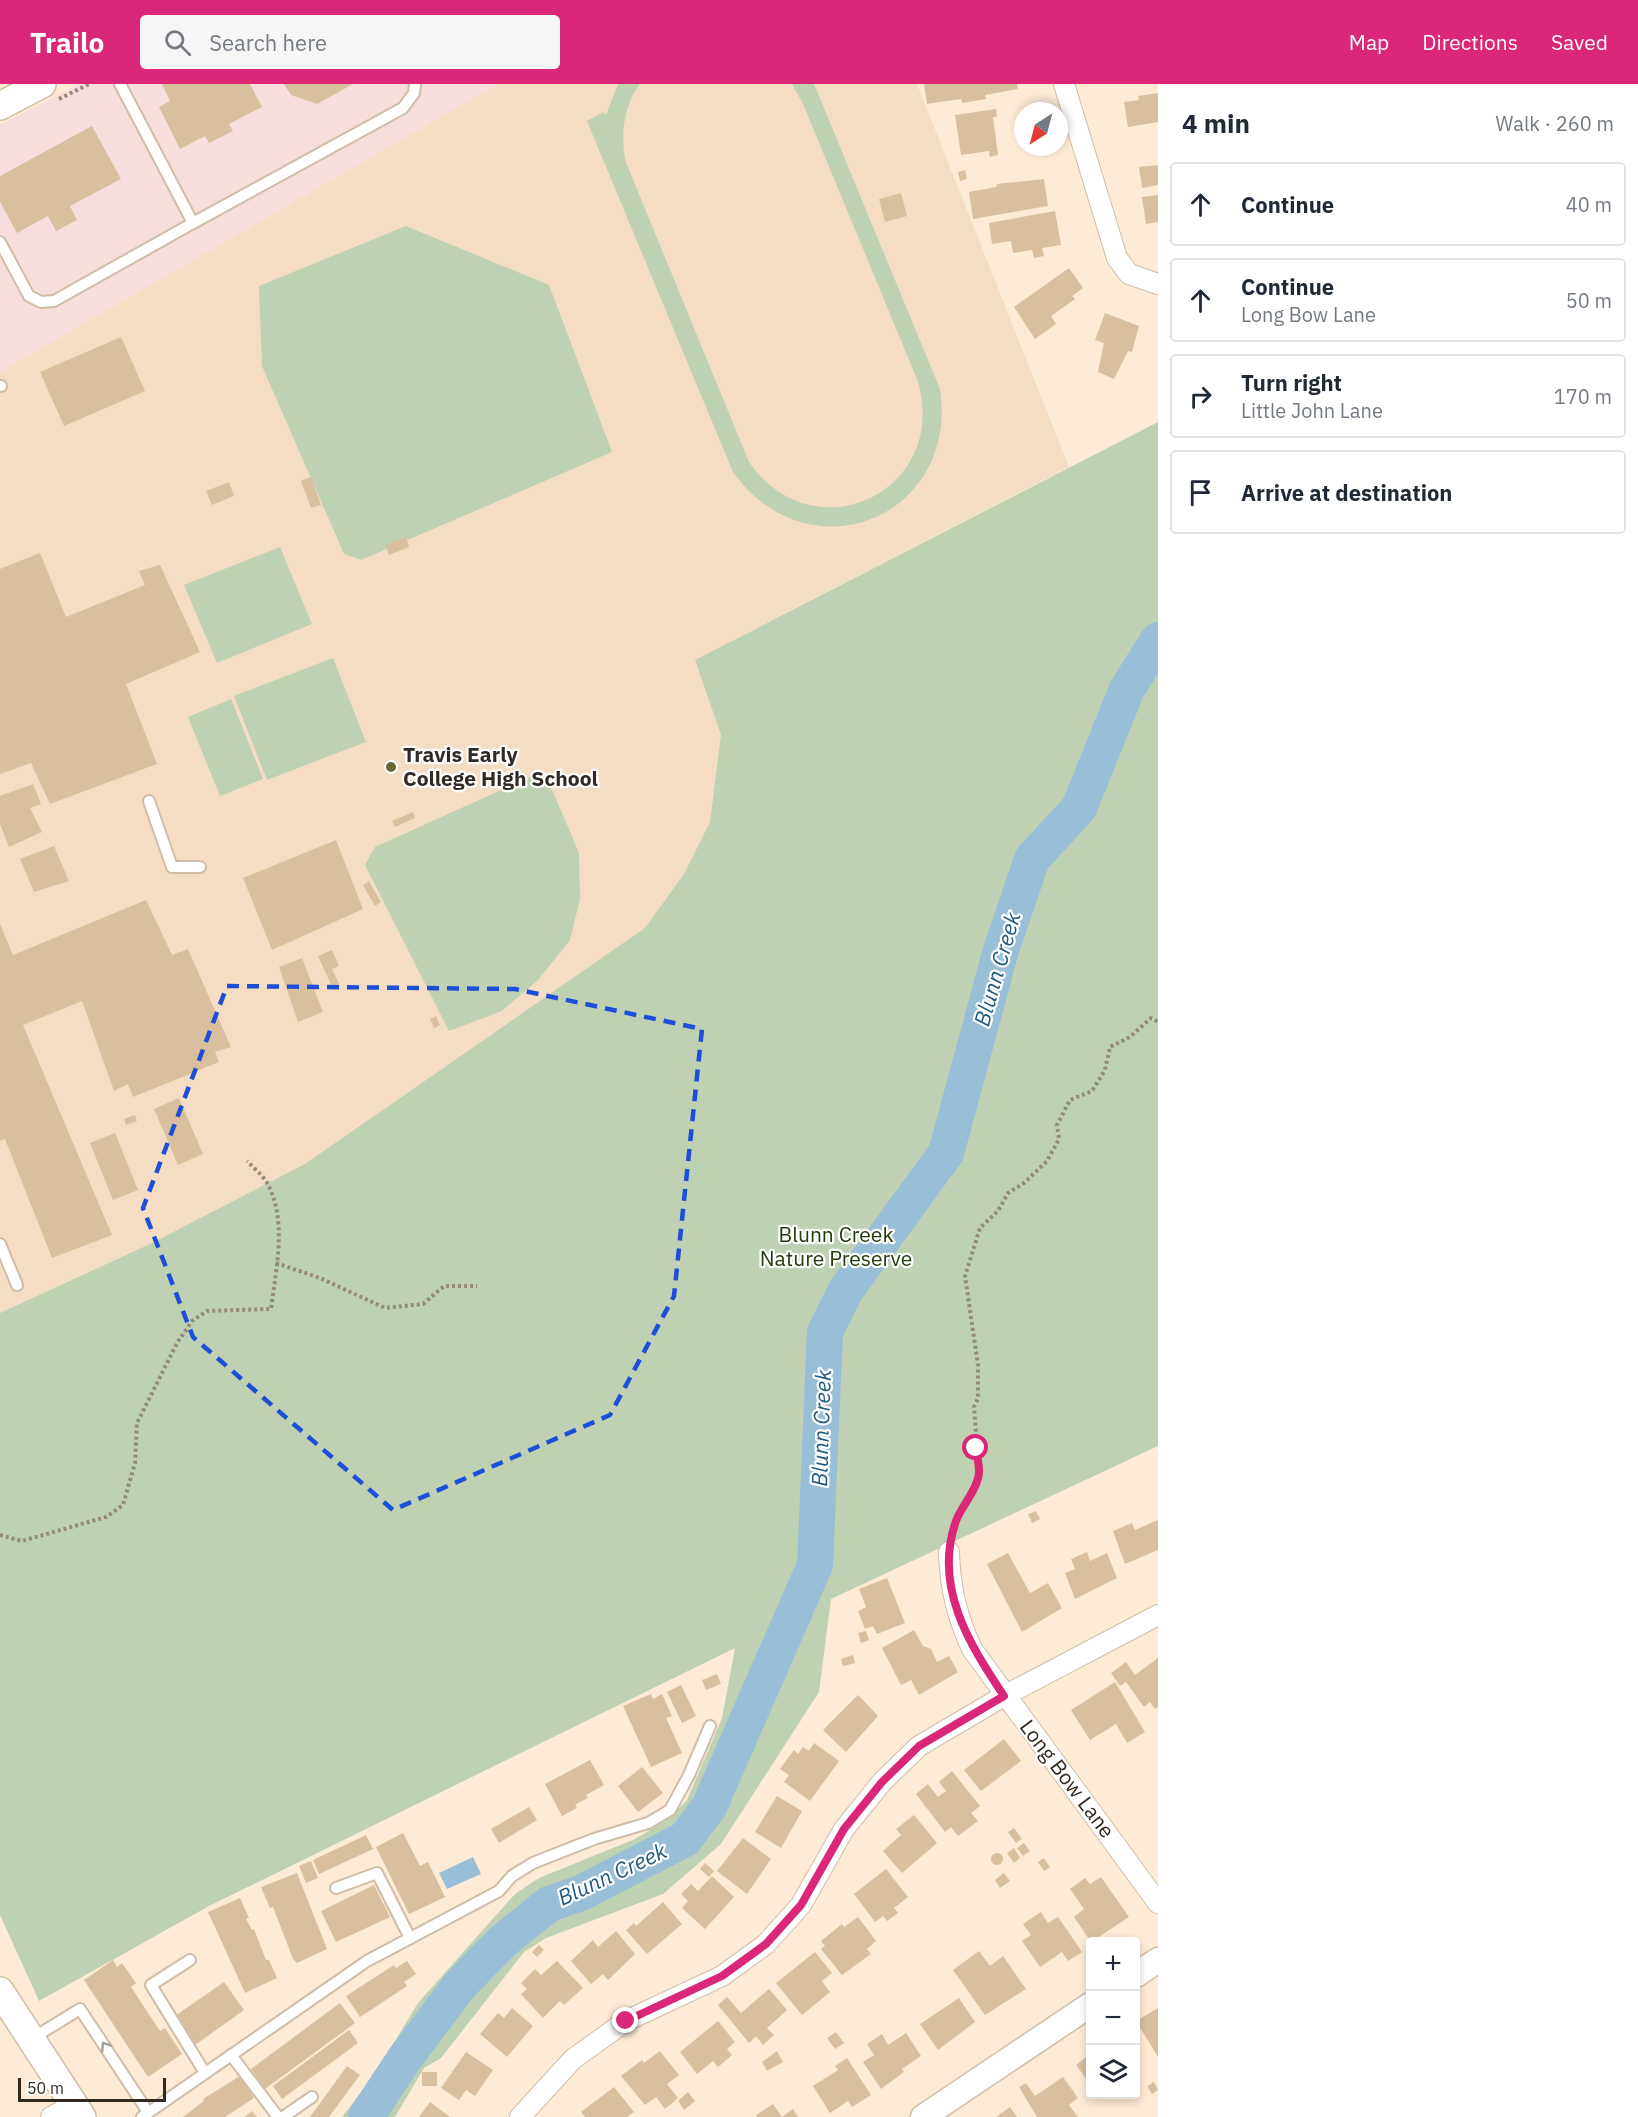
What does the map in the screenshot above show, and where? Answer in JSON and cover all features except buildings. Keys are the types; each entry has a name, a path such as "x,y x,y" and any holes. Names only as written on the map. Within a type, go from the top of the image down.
{"main road":[{"path":"0,106 42,84"},
{"path":"0,1991 31,2039 69,2113"}],"street":[{"path":"1064,84 1117,258 1129,274 1158,284"},
{"name":"Long Bow Lane","path":"949,1552 957,1616 972,1648 1004,1696 1087,1803 1158,1903"},
{"path":"520,2117 573,2059 626,2021 722,1976 766,1944 801,1905 844,1829 882,1782 919,1746 1004,1696 1158,1615"},
{"path":"1140,1972 1158,1960"},
{"path":"923,2117 1086,2008"}],"lane":[{"path":"120,84 193,223"},
{"path":"0,242 29,296 41,302 54,301 403,108 414,93 415,84"},
{"path":"149,801 172,867 200,867"},
{"path":"0,1244 17,1285"},
{"path":"31,2039 80,2009 145,2115 367,1961 499,1891 512,1876 533,1863 594,1839 648,1823 670,1810 689,1775 710,1726"},
{"path":"336,1888 377,1873 410,1938"},
{"path":"190,1960 151,1985 205,2073"},
{"path":"231,2055 278,2117"},
{"path":"283,2117 312,2097"}],"path":[{"path":"949,1552 957,1520 980,1473 974,1407 978,1398 978,1365 965,1276 981,1228 998,1211 1008,1193 1023,1184 1047,1161 1059,1139 1057,1125 1070,1100 1092,1090 1105,1070 1110,1047 1130,1037 1151,1018 1158,1022"},
{"path":"0,1535 22,1541 33,1539 106,1517 123,1505 135,1462 137,1423 177,1343 192,1321 207,1311 271,1309 276,1263 277,1206 265,1180 247,1161"},
{"path":"276,1263 320,1278 385,1308 423,1304 444,1286 477,1286"}],"highlighted area":[{"path":"227,986 515,989 702,1029 674,1296 610,1415 393,1510 193,1337 143,1208"}],"shaded area":[{"path":"79,84 498,84 0,372 0,125"},
{"name":"Travis Early College High School","path":"498,84 917,84 1069,467 731,641 834,893 152,1243 0,1313 0,372"}],"green space":[{"path":"618,84 640,84 630,102 625,120 623,140 625,160 749,462 777,490 808,505 840,507 871,498 897,479 915,452 923,418 917,379 803,104 792,84 814,84 940,389 940,434 926,471 903,500 872,519 837,526 800,522 764,504 733,472 587,121 604,112 606,115"},
{"path":"406,226 549,285 612,452 361,560 344,554 262,366 259,286"},
{"name":"Blunn Creek Nature Preserve","path":"1158,422 1158,1446 831,1599 819,1692 721,1844 663,1894 546,1938 524,1952 441,2058 424,2068 395,2117 342,2117 375,2074 418,2003 515,1894 539,1878 635,1839 669,1818 687,1800 722,1718 735,1648 209,1906 39,2001 0,1915 0,1313 152,1243 305,1164 645,928 684,874 710,822 721,735 695,660"},
{"path":"280,547 312,624 217,663 184,585"},
{"path":"333,658 366,742 267,780 234,696"},
{"path":"231,699 263,779 220,796 188,717"},
{"path":"541,772 554,794 579,853 580,899 570,940 538,980 502,1011 449,1031 365,865 375,847"}],"water":[{"path":"473,1857 481,1874 447,1889 439,1873"}],"waterway":[{"name":"Blunn Creek","path":"366,2117 405,2058 460,1985 503,1941 549,1904 581,1893 685,1839 709,1807 815,1565 825,1332 846,1290 946,1153 1001,950 1032,859 1079,808 1127,689 1158,640"}],"place":[{"name":"Travis Early College High School","path":"391,767"}],"route":[{"path":"626,2021 722,1976 766,1944 801,1905 844,1829 882,1782 919,1746 1004,1696 972,1648 957,1616 950,1577 949,1552 957,1520 980,1473 976,1448"}]}
